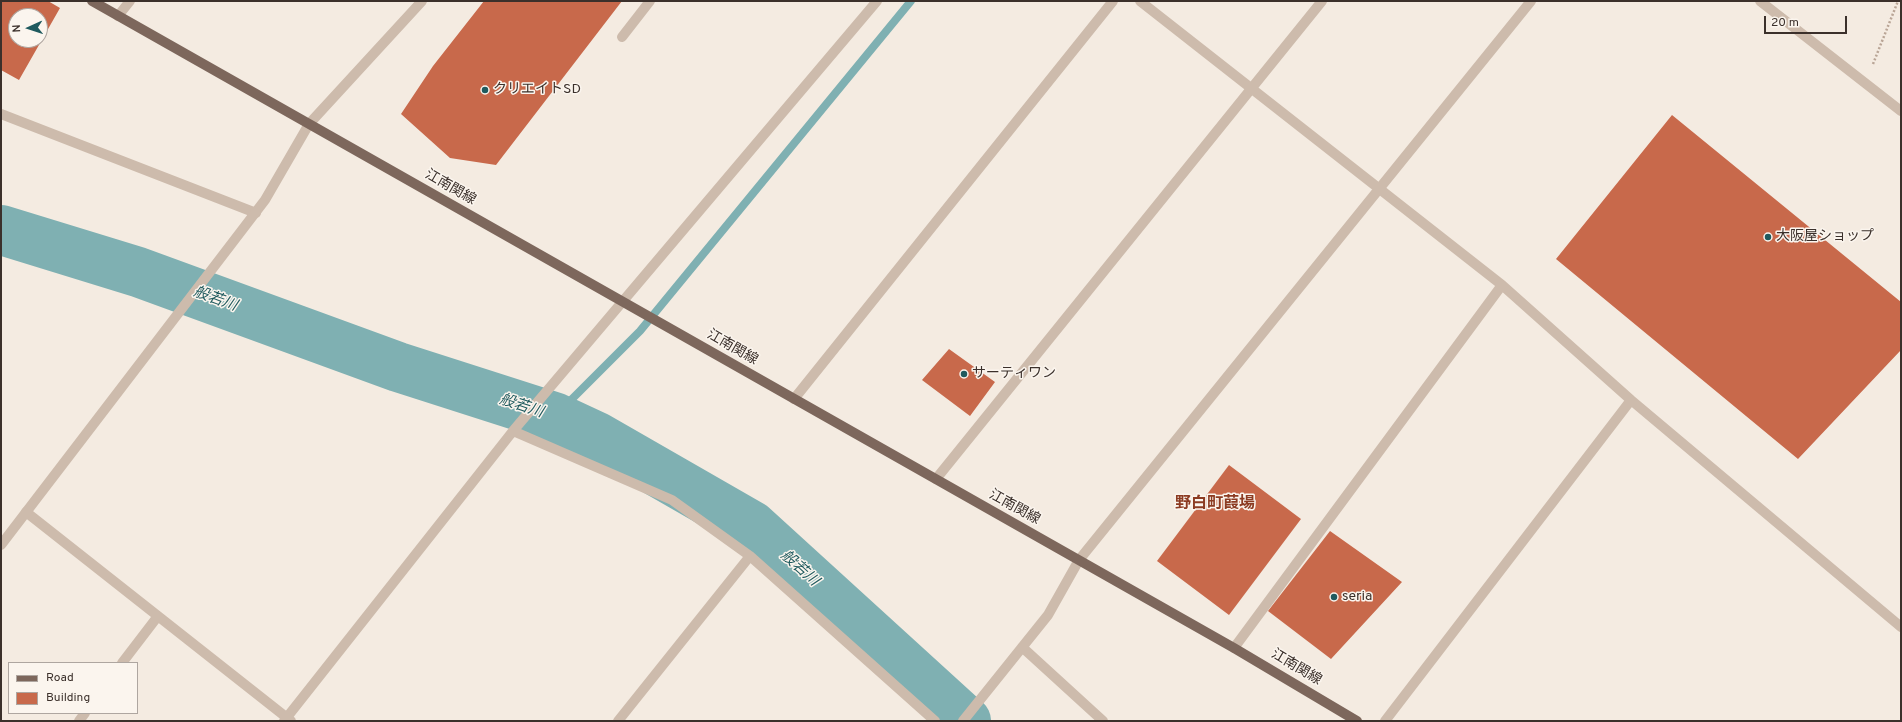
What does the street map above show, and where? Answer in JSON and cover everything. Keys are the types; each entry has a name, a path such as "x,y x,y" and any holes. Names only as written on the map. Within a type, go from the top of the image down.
{"main road":[{"name":"江南関線","path":"92,1 1234,648 1357,721"}],"street":[{"path":"118,16 130,1"},
{"path":"1,545 256,213 309,124 422,1"},
{"path":"622,37 650,1"},
{"path":"26,512 287,720 513,430 877,1"},
{"path":"794,399 1113,1"},
{"path":"1140,1 1502,285 1631,400 1901,627"},
{"path":"936,479 1322,1"},
{"path":"963,721 1048,614 1079,560 1531,1"},
{"path":"1760,1 1901,111"},
{"path":"1,114 256,213"},
{"path":"1234,648 1502,285"},
{"path":"1384,721 1631,400"},
{"path":"513,430 672,500 750,556 935,721"},
{"path":"618,721 750,556"},
{"path":"123,662 158,616"},
{"path":"1022,647 1103,721"}],"path":[{"path":"1865,83 1898,1"}],"building":[{"path":"1,1 48,1 60,8 48,29 48,8 8,8 8,48 37,48 19,80 1,70"},
{"name":"クリエイトSD","path":"484,1 622,1 496,165 450,158 401,114 433,66"},
{"path":"1672,115 1901,302 1901,350 1798,459 1556,259"},
{"path":"949,349 995,382 970,416 922,380"},
{"path":"1229,465 1301,519 1229,615 1157,561"},
{"name":"seria","path":"1330,531 1402,582 1331,659 1268,611"}],"waterway":[{"path":"554,417 640,331 911,1"},
{"name":"般若川","path":"1,230 138,272 398,367 554,417 597,437 752,526 966,721"}],"place":[{"name":"クリエイトSD","path":"485,90"},
{"name":"大阪屋ショップ","path":"1768,237"},
{"name":"サーティワン","path":"964,374"},
{"name":"seria","path":"1334,597"}],"district":[{"name":"野白町葭場","path":"1215,505"}]}
